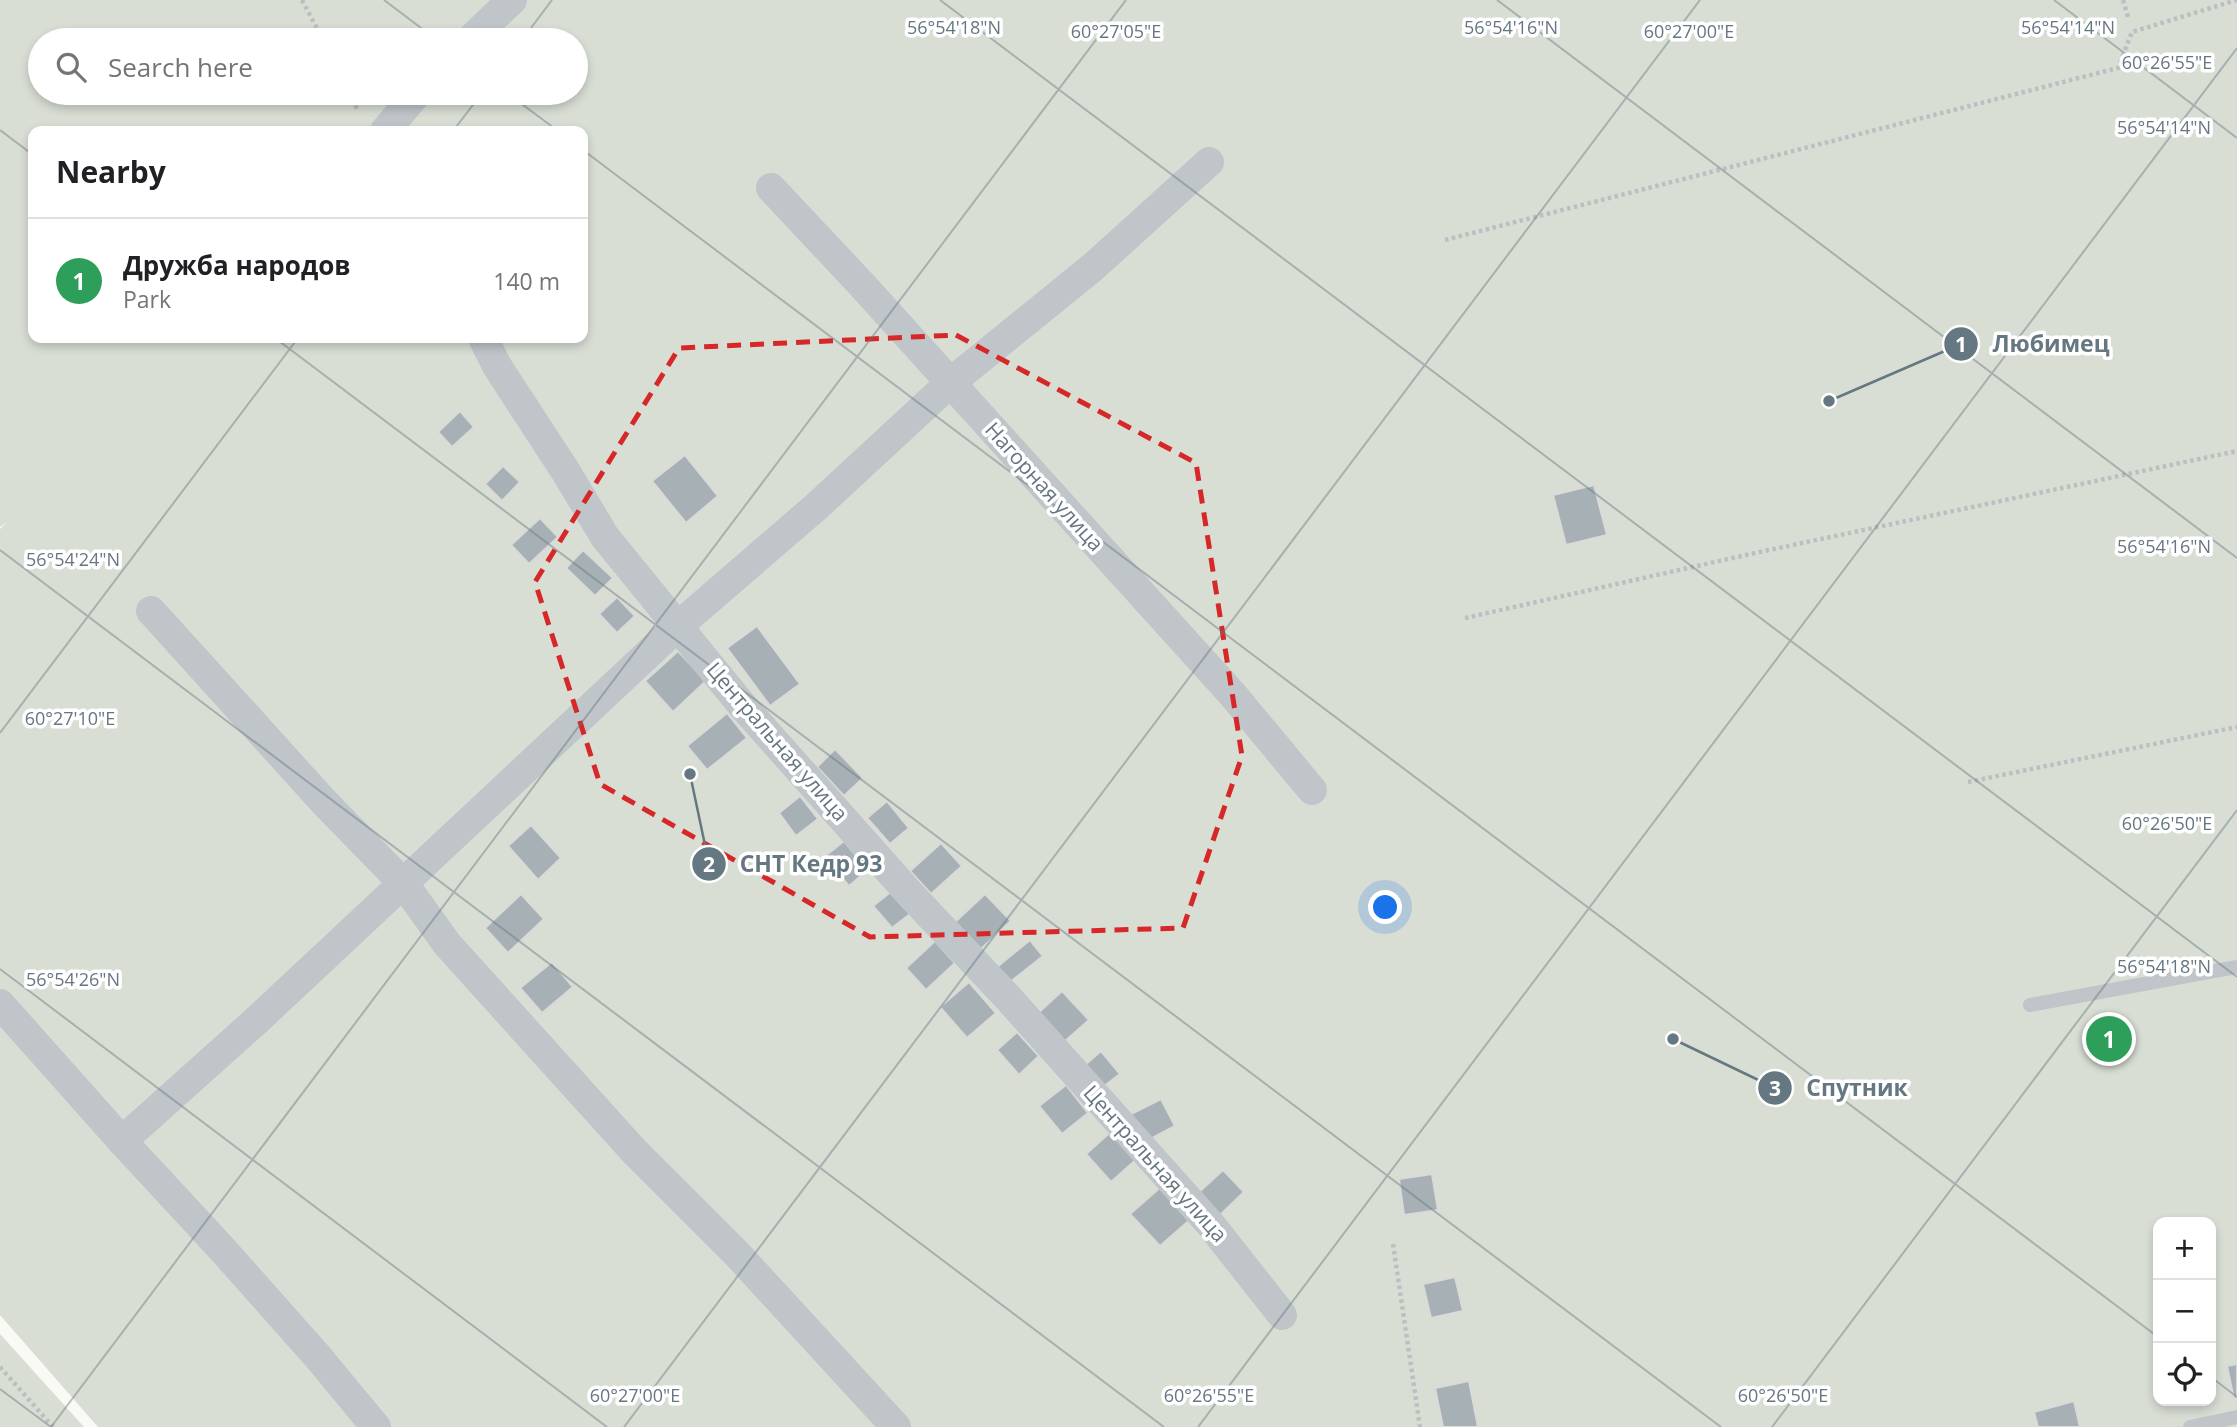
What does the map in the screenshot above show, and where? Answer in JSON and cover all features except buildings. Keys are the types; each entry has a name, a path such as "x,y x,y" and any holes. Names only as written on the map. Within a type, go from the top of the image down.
{"street":[{"path":"483,28 512,0"},
{"path":"389,126 407,105"},
{"path":"122,1141 404,884 678,626 816,507 950,383 1093,267 1209,162"},
{"name":"Нагорная улица","path":"771,188 1233,695 1312,790"},
{"name":"Центральная улица","path":"486,343 497,366 606,537 749,714 1211,1225 1282,1315"},
{"path":"150,611 259,732 404,884 447,944 634,1151 738,1255 895,1427"},
{"path":"0,1004 241,1269 376,1427"}],"lane":[{"path":"2030,1005 2237,967"},
{"path":"2190,1427 2237,1417"}],"path":[{"path":"302,0 317,28"},
{"path":"2123,0 2129,17"},
{"path":"1445,240 2118,68 2132,32 2237,0"},
{"path":"1465,618 1768,550 2237,451"},
{"path":"1968,782 2237,727"},
{"path":"1393,1244 1420,1427"},
{"path":"0,1367 53,1427"}],"highlighted area":[{"path":"956,335 1196,463 1242,756 1183,928 870,937 600,784 535,582 679,348"}],"shaded area":[{"path":"0,0 2237,0 2237,1427 98,1427 0,1315 0,529 7,522 0,527"},
{"path":"0,1334 84,1427 0,1427"}],"place":[{"name":"Любимец","path":"1829,401"},
{"name":"СНТ Кедр 93","path":"690,774"},
{"name":"Спутник","path":"1673,1039"},
{"name":"Дружба народов","path":"2109,1039"}]}
